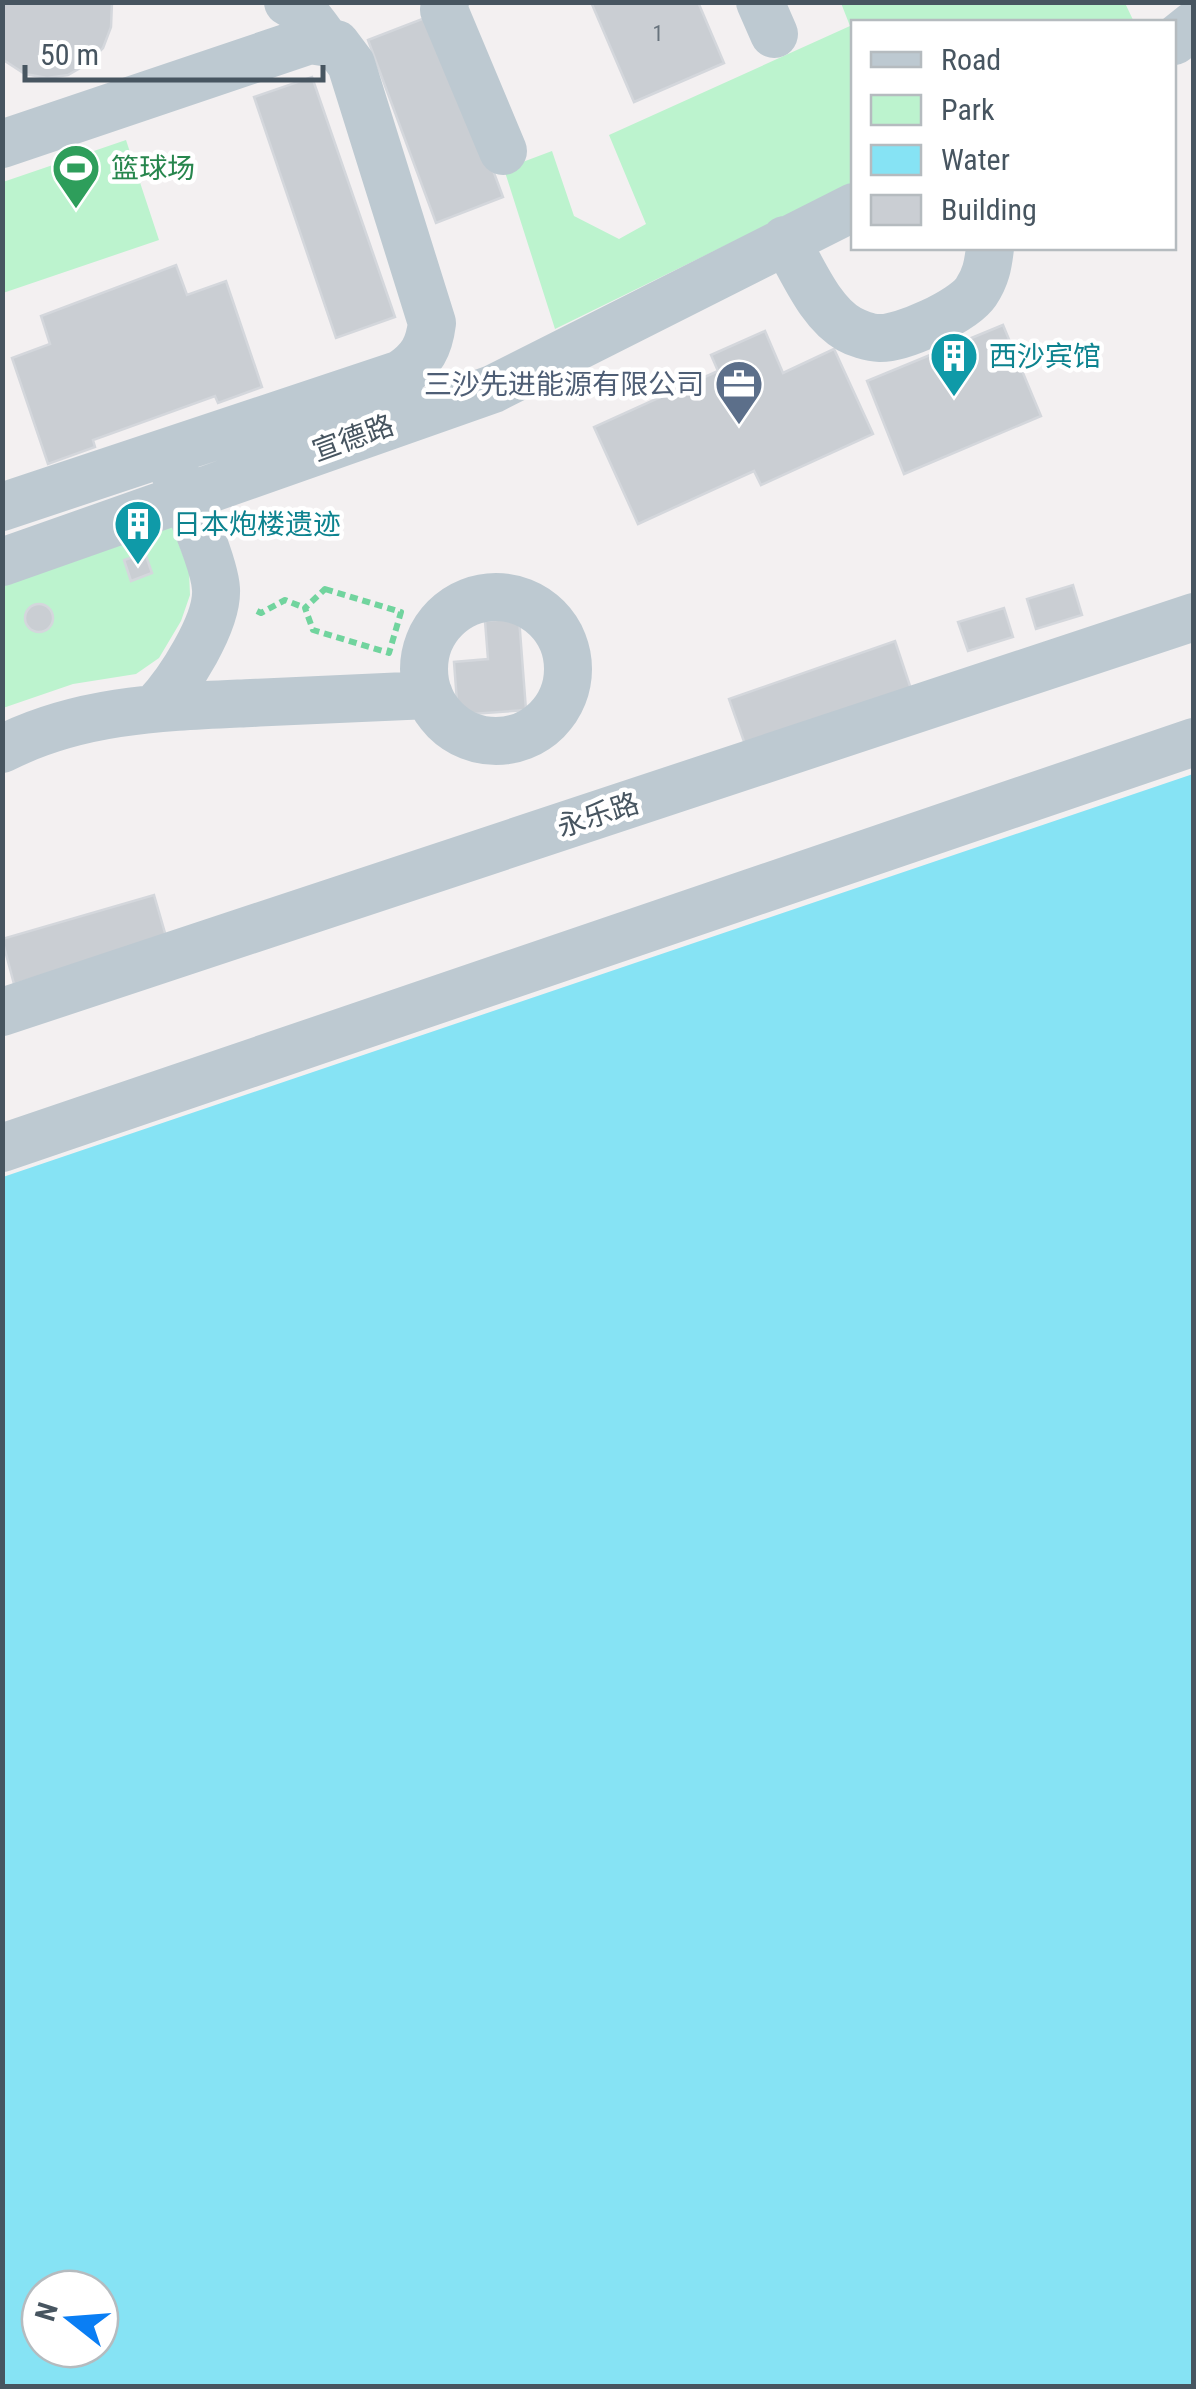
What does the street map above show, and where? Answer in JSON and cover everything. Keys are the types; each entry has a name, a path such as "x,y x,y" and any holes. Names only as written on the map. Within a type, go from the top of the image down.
{"street":[{"path":"288,2 312,20 325,40"},
{"path":"445,2 444,10 503,151"},
{"path":"2,144 310,40 336,44 351,64 432,323 429,346 416,364 401,374 2,507"},
{"name":"宣德路","path":"2,562 492,389 851,208"},
{"path":"786,240 830,315 850,330 877,338 899,335 959,308 974,295 987,272 990,250"},
{"path":"156,707 178,684 204,631 216,588 186,498 165,452"},
{"name":"永乐路","path":"2,1012 1194,618"},
{"path":"2,750 35,732 79,719 156,707 428,695"},
{"path":"2,1148 1194,742"}],"path":[{"path":"325,589 401,612 389,652 313,630 305,608 325,589"}],"green space":[{"path":"841,3 1125,3 1133,20 851,20 851,184 555,329 504,169 552,151 574,216 619,239 646,224 609,135 850,26"},
{"name":"篮球场","path":"126,140 159,240 3,293 3,182"},
{"path":"164,506 189,571 190,595 181,621 159,658 136,674 73,684 3,708 2,562"}],"water":[{"path":"1193,774 1193,2386 3,2386 3,1177"}],"building":[{"path":"2,2 112,2 111,27 103,48 68,75 47,78 25,74 2,59"},
{"path":"591,2 698,2 724,63 634,102"},
{"path":"435,14 503,197 436,223 368,40"},
{"path":"312,77 395,317 336,338 254,97"},
{"path":"176,265 187,295 226,281 262,387 218,403 215,396 93,440 95,447 48,464 12,358 50,344 41,316"},
{"name":"西沙宾馆","path":"1003,325 1041,416 904,474 867,381"},
{"path":"765,331 783,373 834,349 873,434 761,485 754,471 638,524 594,427 718,371 711,355"},
{"name":"日本炮楼遗迹","path":"145,553 152,573 131,581 124,560"},
{"path":"1073,585 1082,615 1036,629 1027,599"},
{"path":"39,604 49,608 53,618 49,628 39,632 29,628 25,618 29,608"},
{"path":"1004,608 1013,637 968,651 958,622"},
{"path":"519,618 526,710 458,715 454,662 488,659 485,621"},
{"path":"895,641 913,695 748,753 729,699"},
{"path":"154,895 167,940 14,984 2,939"}],"place":[{"name":"篮球场","path":"76,210"},
{"name":"西沙宾馆","path":"954,398"},
{"name":"三沙先进能源有限公司","path":"739,426"},
{"name":"日本炮楼遗迹","path":"138,566"}]}
